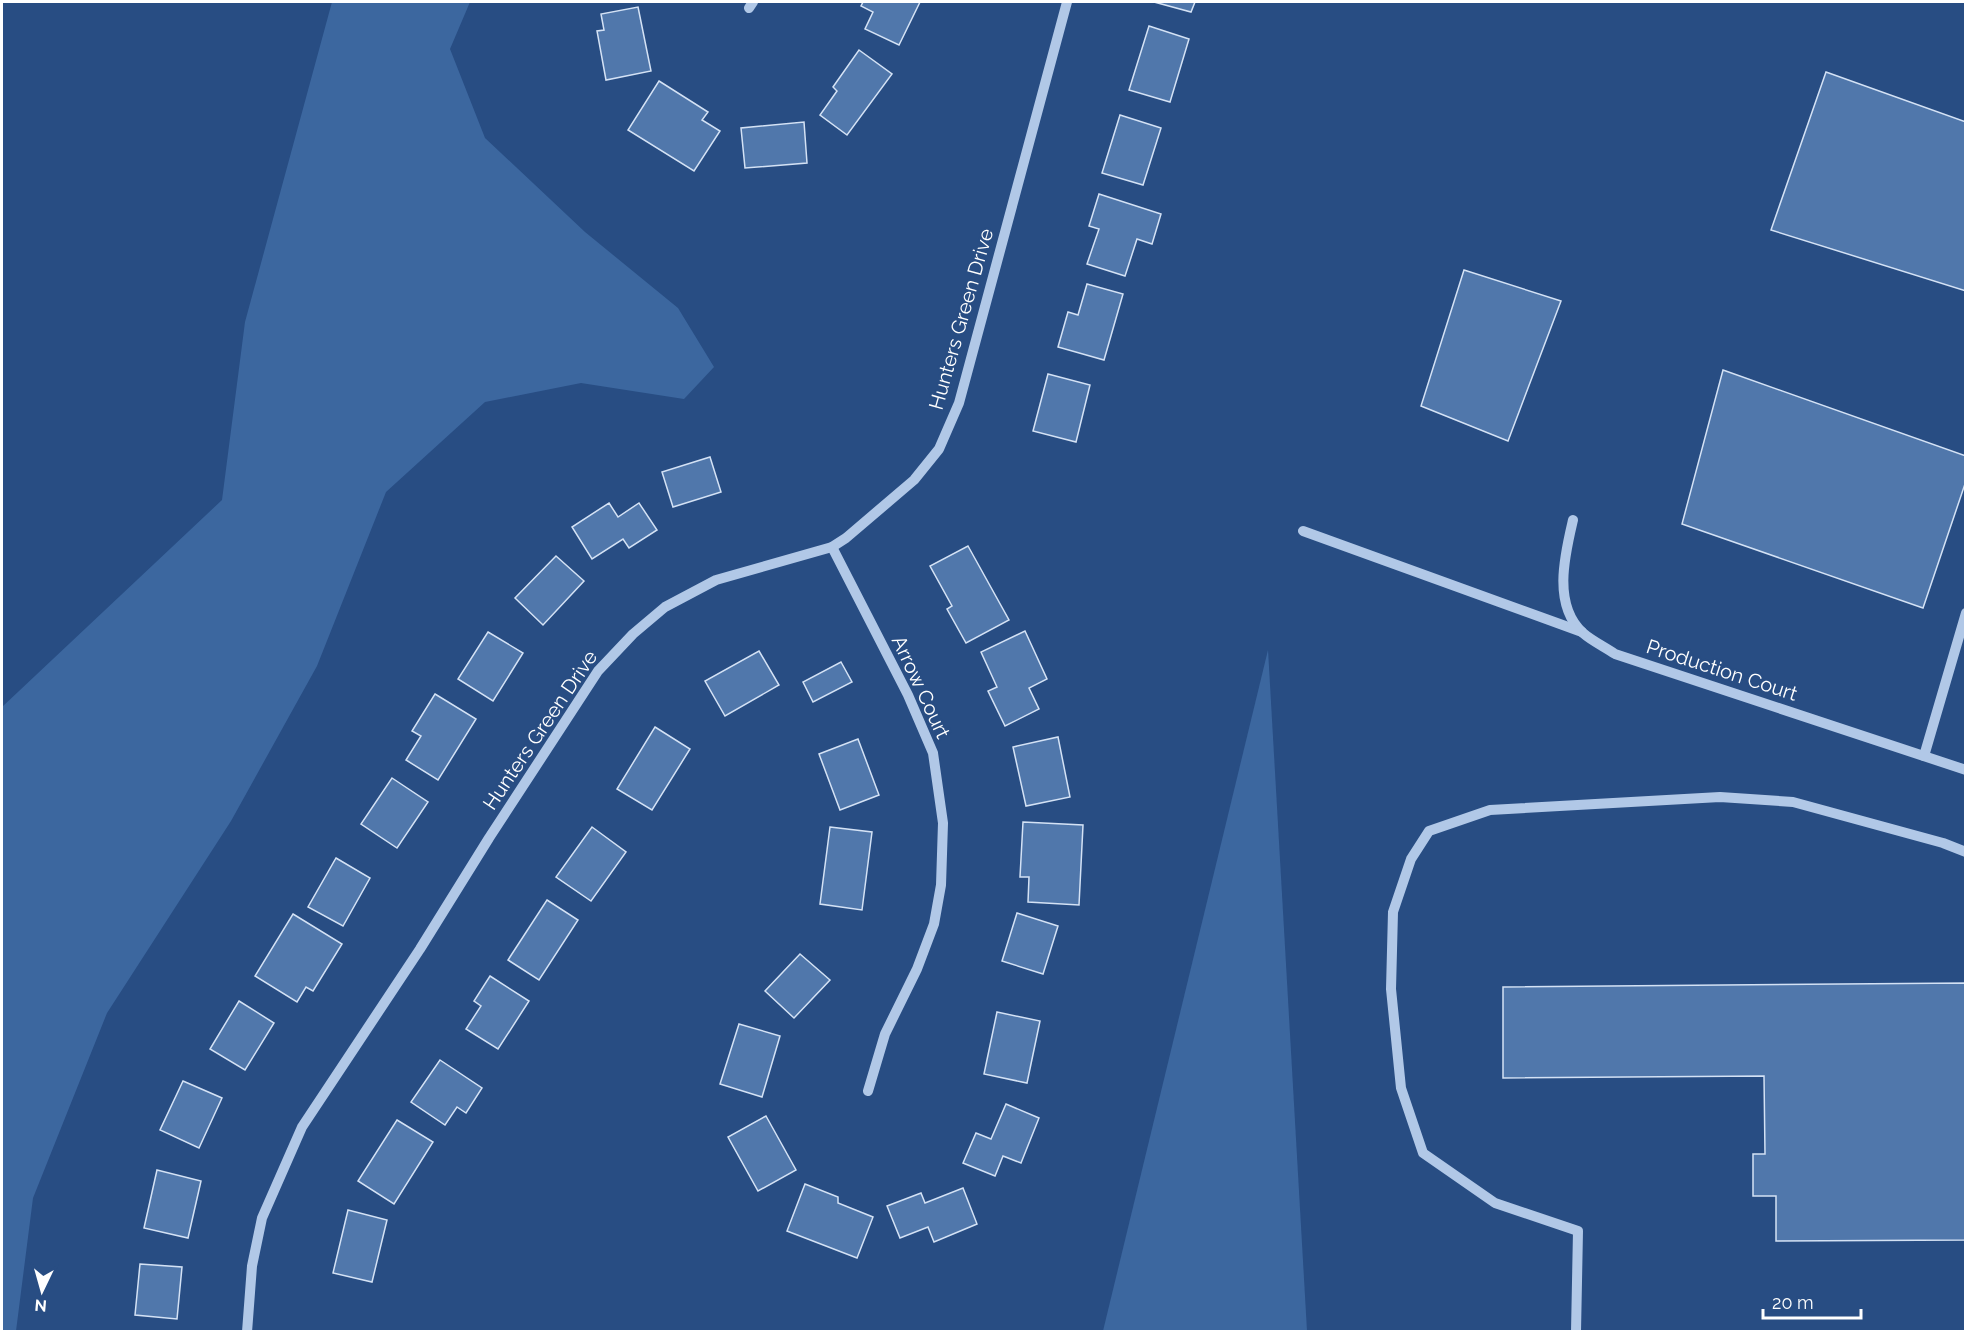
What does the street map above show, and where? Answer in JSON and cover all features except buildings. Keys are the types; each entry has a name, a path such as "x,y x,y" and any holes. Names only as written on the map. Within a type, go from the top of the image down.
{"street":[{"name":"Hunters Green Drive","path":"247,1332 252,1266 262,1218 302,1127 420,950 489,838 598,671 633,634 665,607 705,585 832,547 914,480 939,449 959,403 1067,2"},
{"name":"Production Court","path":"1573,520 1565,555 1563,585 1570,612 1582,632 1615,654 1965,770"},
{"path":"1303,531 1582,632"},
{"name":"Arrow Court","path":"832,547 908,695 933,753 943,823 941,885 934,924 917,969 885,1034 868,1091"},
{"path":"1924,756 1965,613"},
{"path":"1576,1332 1578,1231 1495,1203 1423,1154 1401,1088 1391,988 1393,912 1411,860 1429,831 1490,810 1720,797 1793,802 1943,843 1965,852"}],"shaded area":[{"path":"332,2 470,2 450,49 485,138 585,232 678,308 714,367 684,399 581,383 485,402 386,492 317,666 231,821 107,1013 33,1198 16,1331 2,1331 2,707 222,500 245,322"},
{"path":"1268,650 1307,1331 1103,1331"}]}
